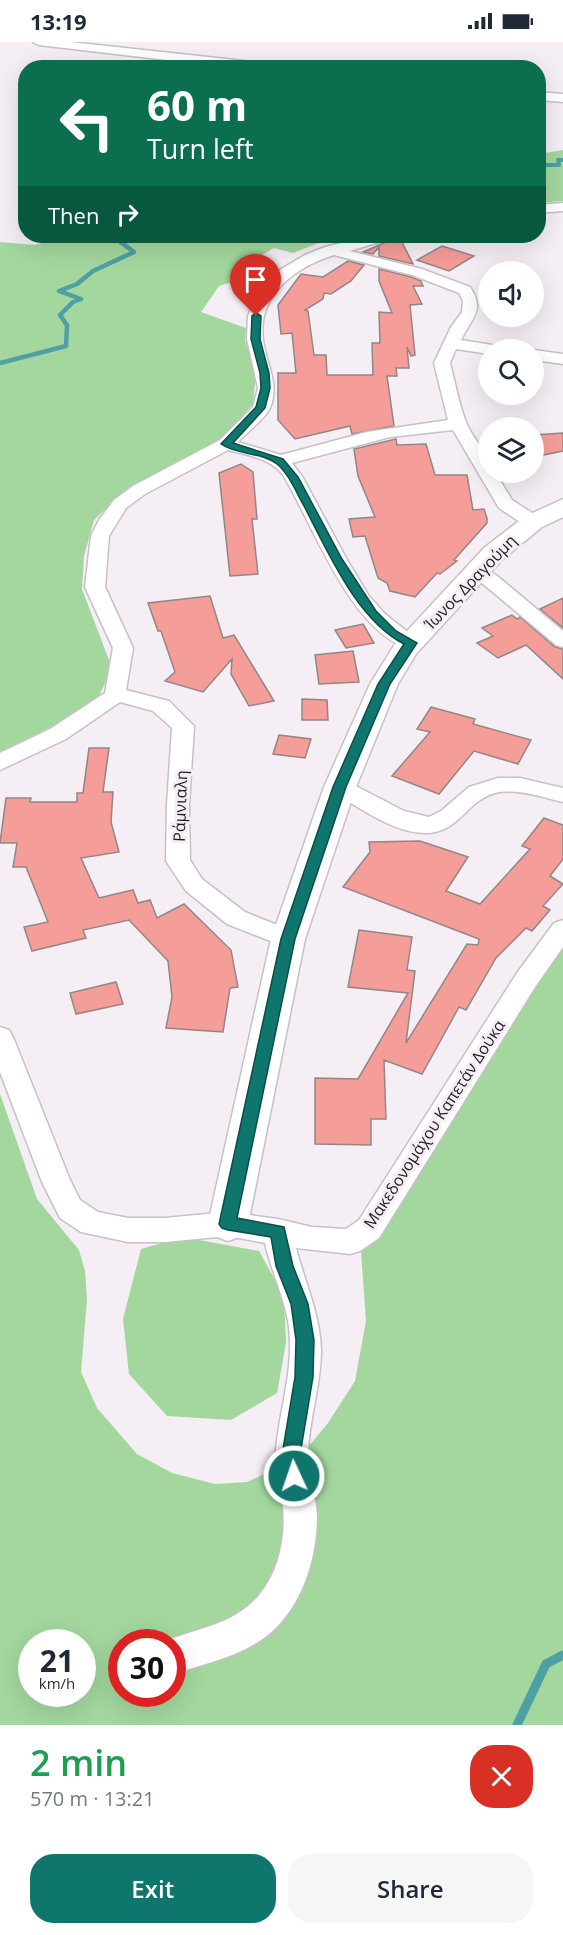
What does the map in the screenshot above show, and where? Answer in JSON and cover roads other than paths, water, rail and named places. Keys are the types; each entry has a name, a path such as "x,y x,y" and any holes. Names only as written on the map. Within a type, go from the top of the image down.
{"street":[{"path":"39,42 169,60"},
{"path":"546,97 563,99"},
{"path":"546,208 563,207"},
{"path":"0,763 58,734 111,700 115,694 123,648 95,586 100,536 120,504 139,490 226,444 261,408 266,388 255,339 256,316 266,293 283,274 310,258 357,243"},
{"path":"330,250 417,272 465,290 471,301 470,312 459,327 453,344 442,363 458,424 472,444 477,458 505,504 533,522"},
{"path":"453,344 478,348"},
{"path":"544,356 563,359"},
{"path":"280,461 352,439 427,426 458,424"},
{"path":"226,444 280,461 293,477 337,559 372,613 392,633 411,643"},
{"name":"Ίωνος Δραγούμη","path":"228,1224 288,939 340,787 384,684 411,643 506,542 533,522 563,507"},
{"path":"476,572 489,579 563,641"},
{"name":"Ράμνιαλη","path":"115,694 161,706 183,726 178,805 178,861 194,885 236,918 288,939"},
{"path":"340,787 402,819 427,825 446,820 477,792 496,786 526,786 563,795"},
{"name":"Μακεδονομάχου Καπετάν Δούκα","path":"0,1037 48,1162 70,1209 91,1223 128,1230 165,1230 228,1224 312,1239 350,1242 369,1229 526,981 563,929"},
{"path":"186,1652 231,1636 259,1620 282,1592 296,1558 300,1515 292,1449 304,1377 305,1340 302,1311 285,1266 278,1232"}],"waterway":[{"path":"546,165 559,165 558,160 563,160"},
{"path":"0,363 66,346 67,325 60,315 73,302 81,299 59,291 77,284 93,271 134,252 122,243"},
{"path":"517,1725 546,1664 563,1655"}]}
